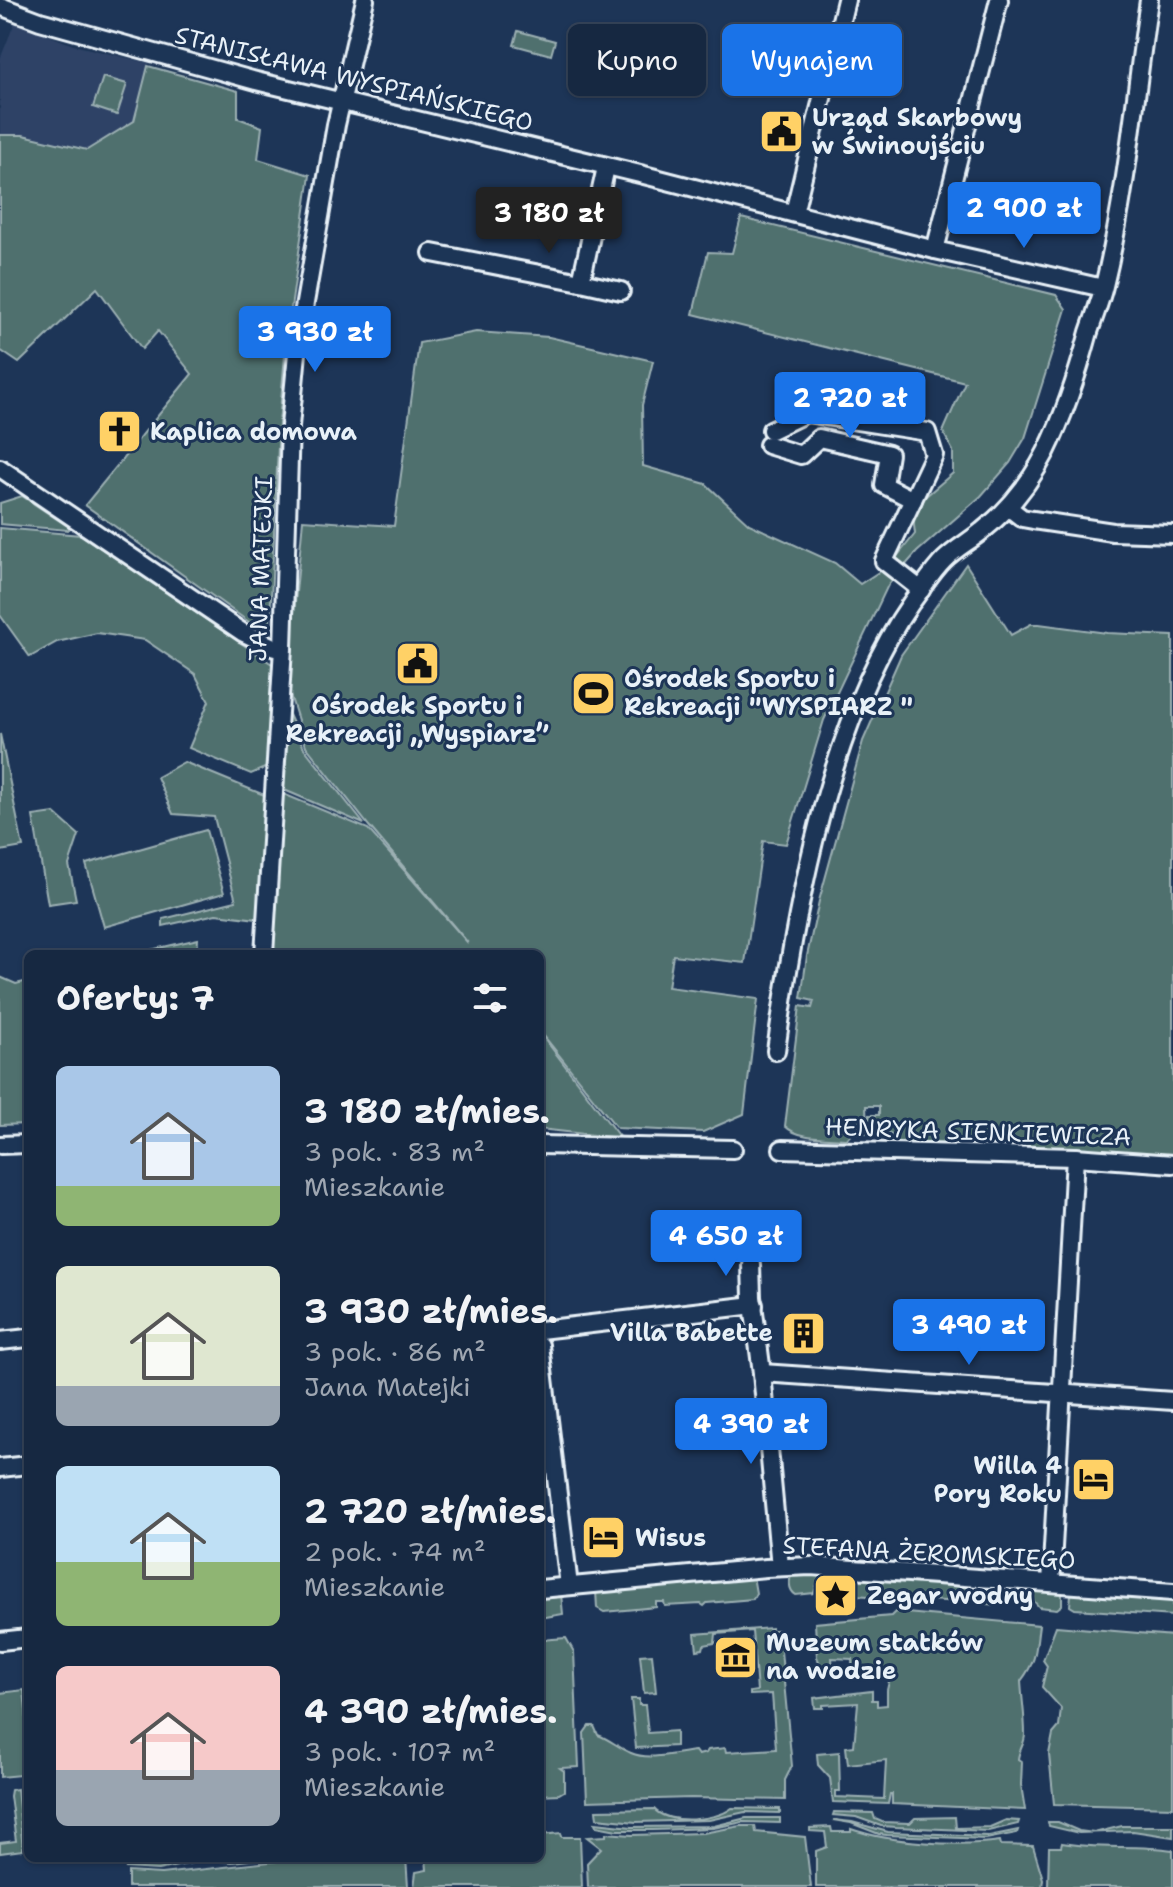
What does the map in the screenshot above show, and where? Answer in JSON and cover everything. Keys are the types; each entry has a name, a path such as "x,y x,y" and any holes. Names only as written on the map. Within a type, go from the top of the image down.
{"street":[{"name":"JANA MATEJKI","path":"264,950 283,648 286,502 298,343 341,100 365,0"},
{"path":"794,213 846,0"},
{"path":"935,250 999,0"},
{"path":"776,1051 797,917 832,779 881,653 893,630 946,558 1009,508 1032,477 1052,440 1079,370 1103,288 1131,136 1149,0"},
{"name":"STANISŁAWA WYSPIAŃSKIEGO","path":"0,6 181,61 935,250 1103,288"},
{"path":"581,282 606,167"},
{"path":"432,253 621,291"},
{"path":"913,500 884,485 889,454 819,438 801,455 769,438 806,413 927,432 934,455 913,500 884,561 921,590"},
{"path":"4,477 242,632 275,648 283,648"},
{"path":"1009,508 1022,518 1046,522 1113,532 1173,534"},
{"path":"0,1145 24,1144"},
{"path":"544,1145 733,1149"},
{"name":"HENRYKA SIENKIEWICZA","path":"782,1149 1075,1157 1173,1164"},
{"path":"1051,1583 1075,1157"},
{"path":"726,1308 739,1296 751,1264 780,1567"},
{"path":"544,1330 754,1305"},
{"path":"0,1341 24,1338"},
{"path":"762,1373 1173,1401"},
{"path":"544,1378 569,1586"},
{"path":"0,1468 24,1465"},
{"name":"STEFANA ŻEROMSKIEGO","path":"544,1589 811,1566 1173,1592"},
{"path":"0,1641 24,1638"}],"shaded area":[{"path":"15,22 73,45 149,63 134,121 87,150 23,135 0,135 0,59"}],"green space":[{"path":"518,31 555,41 551,55 514,45"},
{"path":"148,66 238,91 238,118 262,127 258,159 310,175 286,343 270,621 265,626 256,627 85,505 192,374 158,331 142,349 97,288 19,363 0,350 0,135 23,135 87,150 134,121"},
{"path":"103,77 127,84 117,115 93,107"},
{"path":"741,218 1056,295 1066,309 1025,438 1010,463 981,496 917,552 888,585 824,720 786,844 763,841 745,963 673,955 668,987 758,999 744,1114 703,1132 617,1128 544,1036 544,950 271,950 281,793 368,829 468,943 306,746 287,685 303,520 394,526 419,343 476,332 549,337 653,361 642,405 643,466 706,484 749,524 835,563 860,584 891,564 915,534 912,508 953,473 953,451 943,432 965,382 693,314 708,252 732,253"},
{"path":"22,496 69,527 68,530 0,524 0,503"},
{"path":"0,528 81,535 272,664 274,764 251,774 189,748 209,701 195,674 145,640 97,633 57,642 30,657 0,615"},
{"path":"966,564 1011,635 1031,624 1039,624 1107,633 1173,636 1173,1159 896,1142 890,1133 869,1133 869,1115 879,1115 879,1106 866,1106 867,1133 852,1133 847,1139 806,1136 785,1126 800,1006 812,1008 814,1001 801,998 807,956 863,741 901,655"},
{"path":"286,708 304,748 364,824 282,789"},
{"path":"0,734 23,847 0,851"},
{"path":"184,762 274,799 266,920 216,914 163,926 163,919 236,901 214,817 173,814 157,777"},
{"path":"54,813 79,835 69,865 76,900 48,904 33,816"},
{"path":"206,830 224,893 104,927 86,864"},
{"path":"198,939 197,950 150,950"},
{"path":"0,977 16,984 24,982 24,1124 0,1125"},
{"path":"544,1038 620,1138 544,1129"},
{"path":"794,1572 1062,1591 1062,1605 1057,1609 1039,1607 1029,1598 1018,1595 1007,1597 996,1605 978,1603 971,1595 959,1602 854,1595 854,1585 850,1584 846,1594 843,1594 838,1583 828,1580 817,1584 814,1593 796,1595 790,1584"},
{"path":"753,1576 756,1593 753,1599 707,1603 704,1606 665,1606 664,1602 656,1602 656,1607 604,1612 597,1608 596,1591 617,1589 622,1593 631,1588"},
{"path":"1075,1591 1173,1598 1173,1616 1075,1609 1070,1606 1071,1594"},
{"path":"561,1594 563,1614 544,1617 544,1596"},
{"path":"895,1612 1039,1625 1033,1660 1021,1681 1025,1734 1018,1759 1022,1762 1021,1785 1025,1810 892,1804 892,1794 888,1804 833,1802 830,1778 818,1765 817,1754 839,1752 840,1791 836,1791 836,1797 884,1799 886,1760 848,1764 846,1747 854,1746 858,1703 815,1708 814,1698 872,1691 872,1700 877,1700 877,1706 887,1705 890,1677 853,1679 852,1659 832,1658 833,1670 823,1671 817,1657 815,1623 891,1616"},
{"path":"1056,1626 1173,1636 1173,1807 1054,1804 1049,1754 1053,1734 1059,1727 1061,1708 1042,1687 1047,1666 1043,1660"},
{"path":"771,1628 779,1630 792,1766 785,1780 785,1800 691,1798 587,1801 584,1733 589,1726 594,1726 598,1735 627,1751 646,1756 695,1751 698,1755 725,1748 726,1752 776,1749 772,1694 750,1695 750,1692 757,1691 752,1631 716,1634 715,1643 697,1650 695,1634"},
{"path":"566,1638 574,1652 579,1767 560,1768 564,1771 564,1791 544,1795 544,1640"},
{"path":"652,1654 656,1692 644,1693 640,1655"},
{"path":"24,1690 24,1816 20,1775 0,1777 0,1693"},
{"path":"631,1699 639,1699 639,1705 645,1705 648,1733 676,1731 676,1746 636,1748"},
{"path":"17,1789 23,1850 0,1853 0,1843 16,1841 10,1796 11,1790"},
{"path":"732,1808 780,1809 780,1813 745,1812 709,1820 636,1822 597,1818 596,1810 654,1809 670,1817 692,1819 715,1816"},
{"path":"834,1812 873,1813 875,1819 882,1822 910,1823 915,1818 955,1817 956,1828 990,1827 1006,1820 1019,1821 1018,1824 988,1831 896,1827 833,1815"},
{"path":"746,1818 780,1818 780,1823 743,1822 713,1828 617,1830 596,1826 595,1823 632,1827 714,1826"},
{"path":"833,1820 888,1832 989,1836 1018,1830 1017,1833 986,1839 887,1835"},
{"path":"1048,1822 1058,1822 1091,1833 1079,1833 1049,1826"},
{"path":"755,1826 756,1832 805,1837 811,1887 588,1887 587,1863 601,1848 587,1837 606,1836 606,1833 703,1833"},
{"path":"1122,1826 1173,1826 1173,1837 1133,1831 1097,1832"},
{"path":"831,1827 832,1832 851,1832 851,1829 885,1838 925,1842 965,1844 1000,1841 1001,1845 1033,1846 1043,1879 1042,1887 816,1887 816,1851 827,1847 825,1832 810,1831 810,1828"},
{"path":"561,1833 562,1837 580,1837 582,1887 414,1887 416,1872 427,1870 426,1862 544,1862 544,1835"},
{"path":"1062,1843 1173,1850 1173,1887 1048,1887 1049,1847 1061,1847"},
{"path":"197,1862 158,1870 126,1868 127,1865"},
{"path":"269,1862 406,1862 408,1887 128,1887 128,1872 161,1874"}],"place":[{"name":"Urząd Skarbowy w Świnoujściu","path":"781,132"},
{"name":"Kaplica domowa","path":"119,432"},
{"name":"Ośrodek Sportu i Rekreacji „Wyspiarz”","path":"417,664"},
{"name":"Ośrodek Sportu i Rekreacji \"WYSPIARZ \"","path":"593,693"},
{"name":"Villa Babette","path":"804,1333"},
{"name":"Willa 4 Pory Roku","path":"1093,1480"},
{"name":"Wisus","path":"604,1538"},
{"name":"Zegar wodny","path":"836,1596"},
{"name":"Muzeum statków na wodzie","path":"735,1657"}]}
